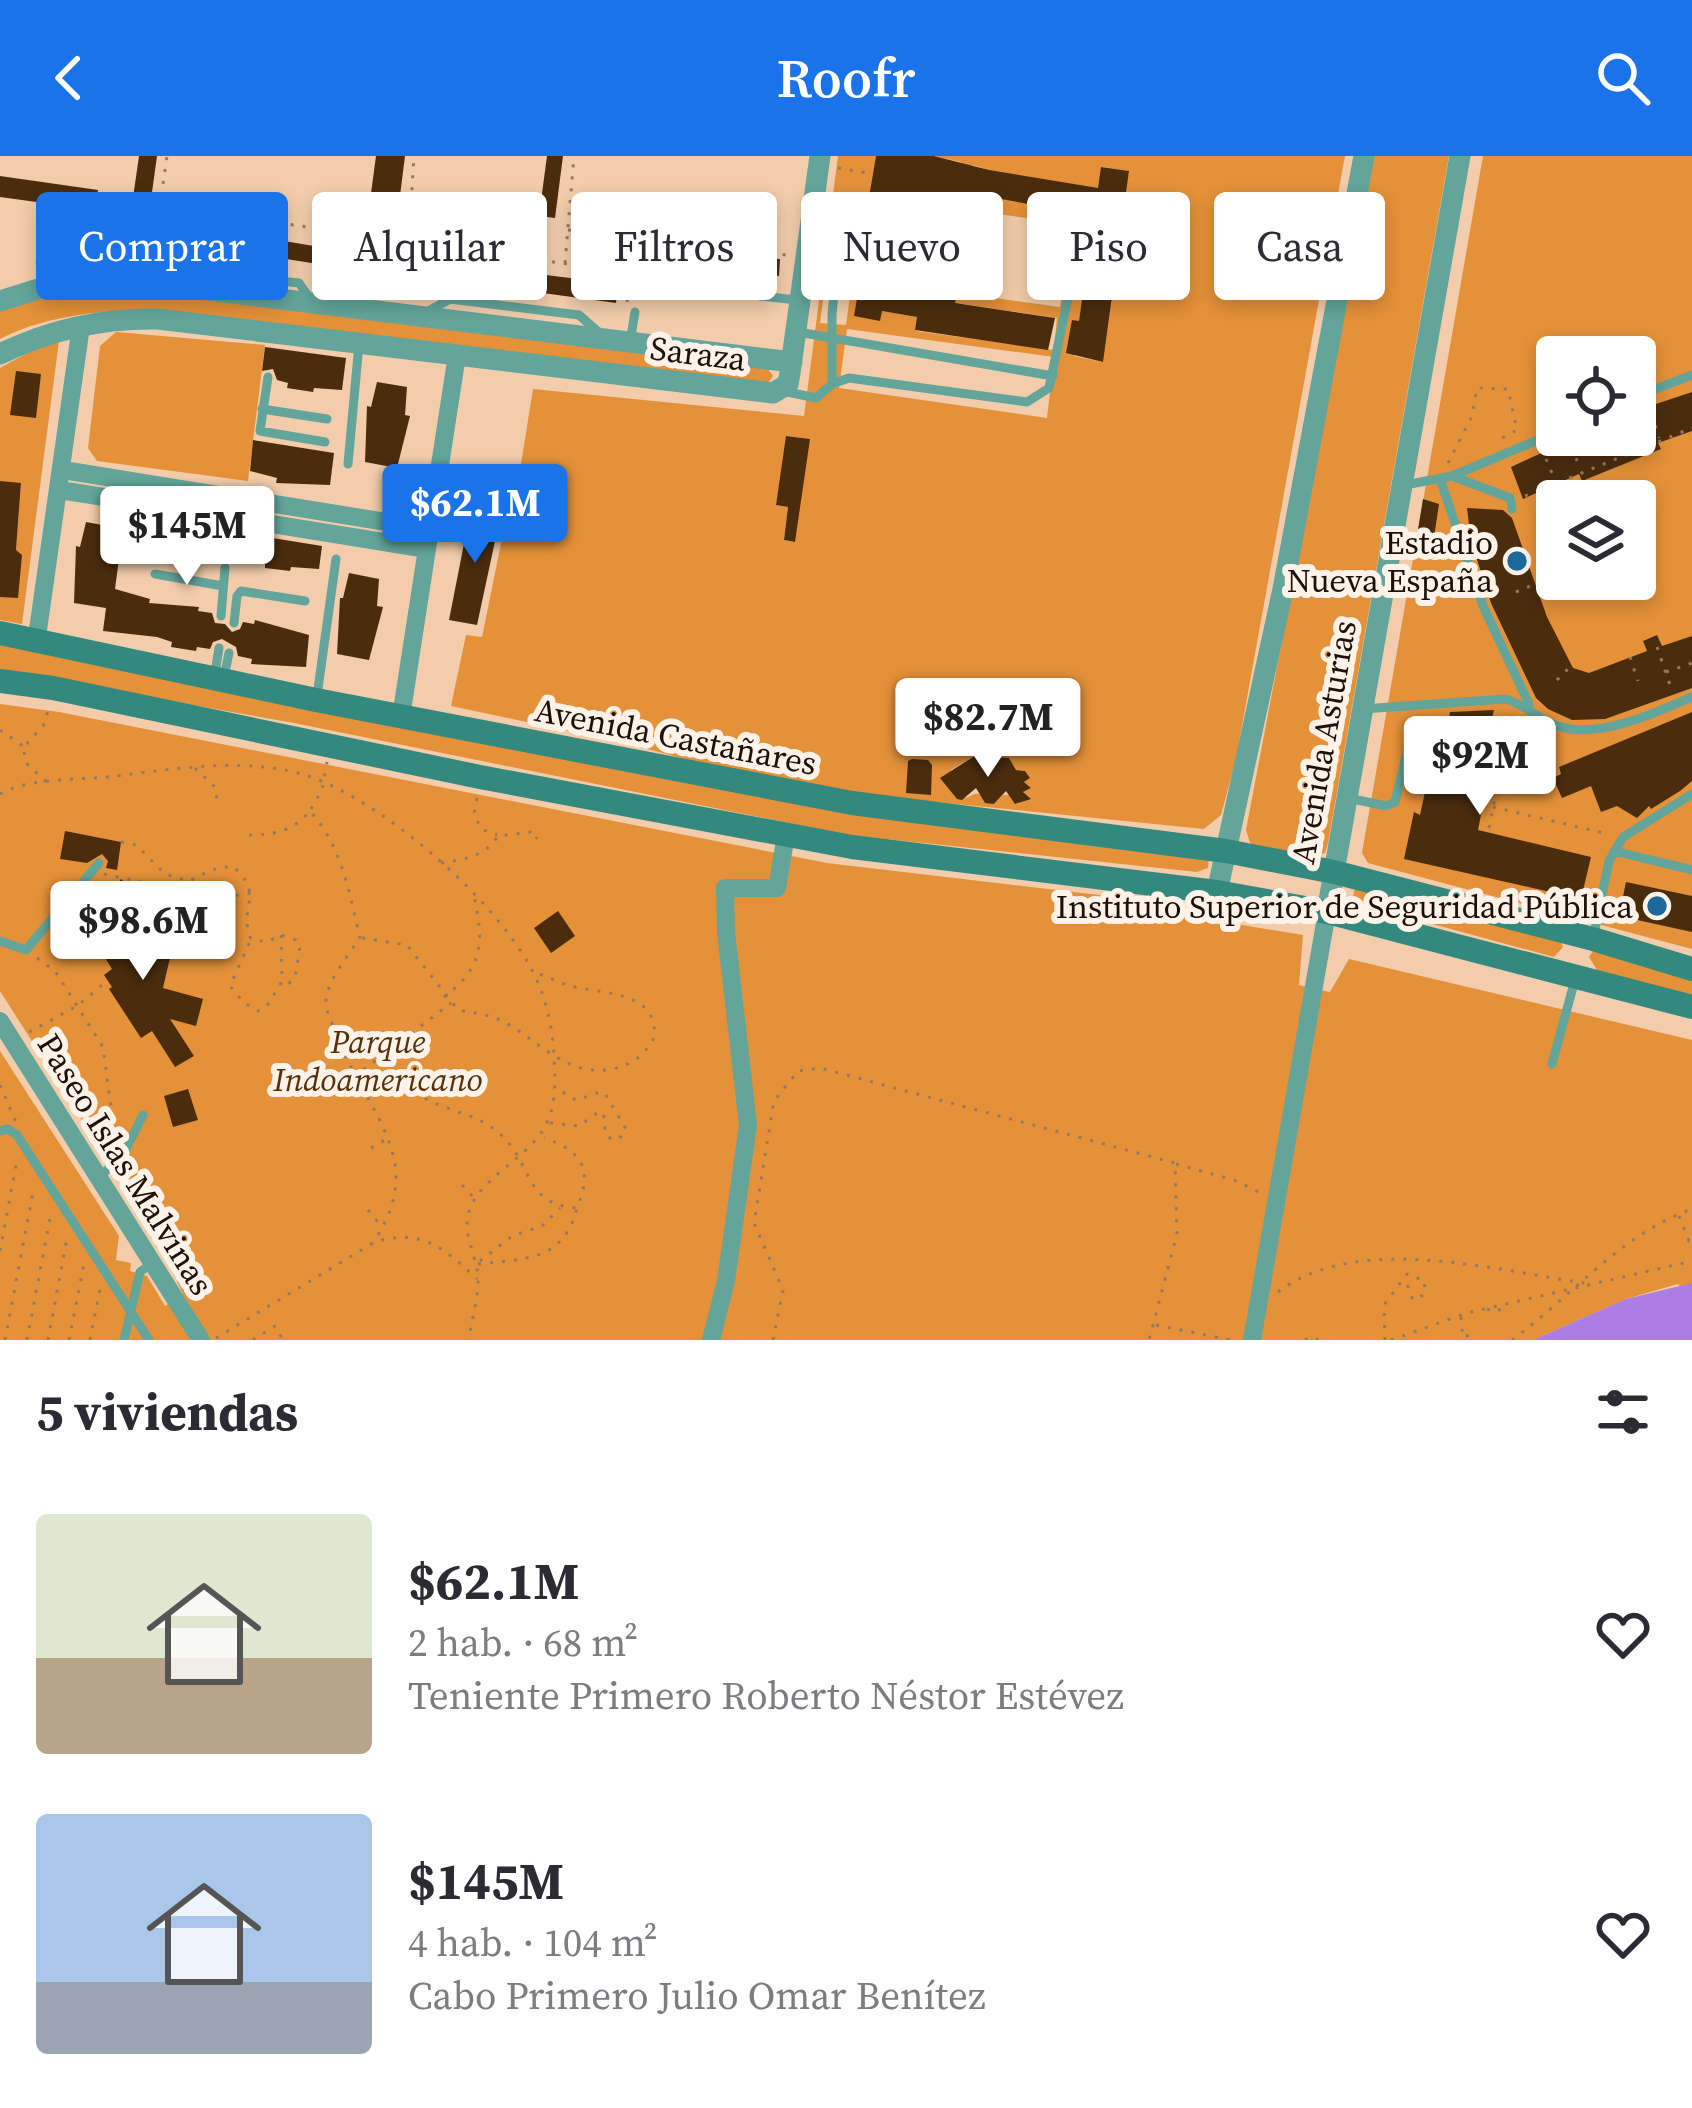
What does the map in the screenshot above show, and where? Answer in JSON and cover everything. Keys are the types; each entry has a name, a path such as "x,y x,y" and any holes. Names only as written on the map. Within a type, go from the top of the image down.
{"main road":[{"name":"Avenida Castañares","path":"0,633 401,717 852,803 1226,850 1334,872 1692,969"},
{"path":"0,681 851,848 1217,892 1327,912 1692,1007"},
{"path":"1571,973 1583,936"}],"street":[{"name":"Avenida Asturias","path":"1217,892 1283,589 1364,156"},
{"name":"Avenida Asturias","path":"1252,1340 1460,156"},
{"path":"815,192 819,160"},
{"name":"Saraza","path":"0,302 36,291"},
{"path":"792,362 801,294"},
{"name":"Saraza","path":"0,354 42,334 158,320 275,340 359,343 772,393 788,385 792,362 278,300"},
{"path":"36,644 81,326"},
{"path":"401,717 457,356"},
{"path":"61,480 428,538"},
{"path":"711,1340 727,1281 748,1125 725,888 777,888 786,835"},
{"name":"Paseo Islas Malvinas","path":"0,1021 201,1340"}],"lane":[{"path":"777,298 800,301"},
{"path":"832,384 835,300"},
{"path":"772,393 816,398 832,384 849,378 1028,402 1040,397 1052,376 1068,300"},
{"path":"620,341 635,312"},
{"path":"795,332 1052,376"},
{"path":"348,464 359,343"},
{"path":"1656,389 1692,375"},
{"path":"268,377 259,427 264,433 325,442"},
{"path":"262,409 327,419"},
{"path":"1446,478 1536,441"},
{"path":"1403,485 1446,478 1510,498 1512,509"},
{"path":"1446,478 1483,606 1531,709"},
{"path":"316,700 336,559"},
{"path":"221,616 225,568"},
{"path":"154,574 224,586"},
{"path":"234,623 241,591 305,601"},
{"path":"218,680 224,651"},
{"path":"1362,709 1505,700 1531,709 1553,725 1580,731 1692,697"},
{"path":"1346,797 1386,806 1395,802 1414,727"},
{"path":"1583,936 1623,838 1692,794"},
{"path":"1614,851 1692,870"},
{"path":"0,940 26,950 96,867"},
{"path":"1552,1064 1571,973"},
{"path":"98,1178 121,1160 143,1115"},
{"path":"0,1131 8,1129 17,1135 149,1340"},
{"path":"124,1340 140,1272 152,1263"}],"path":[{"path":"162,192 166,156"},
{"path":"412,192 414,156"},
{"path":"565,265 574,156"},
{"path":"819,160 873,174"},
{"path":"547,262 571,266"},
{"path":"411,300 411,316"},
{"path":"620,341 627,300"},
{"path":"1446,478 1472,416 1477,388 1508,389 1517,430 1502,438 1504,442"},
{"path":"1656,423 1663,438"},
{"path":"1560,480 1692,428"},
{"path":"1663,438 1664,430"},
{"path":"1575,456 1580,471"},
{"path":"1602,456 1606,461"},
{"path":"1604,456 1606,461"},
{"path":"1546,459 1553,480"},
{"path":"1549,476 1552,480"},
{"path":"1525,496 1536,491"},
{"path":"1516,592 1535,584"},
{"path":"1657,647 1673,694"},
{"path":"1630,657 1638,681"},
{"path":"1666,672 1692,663"},
{"path":"1557,680 1571,666"},
{"path":"24,747 43,726 52,688"},
{"path":"0,730 24,747 26,762 48,784"},
{"path":"249,835 298,825 322,790 331,746"},
{"path":"194,767 214,787 218,806"},
{"path":"0,793 194,767 270,767 322,782 390,819 474,894 532,970 547,1011 554,1085 542,1137 475,1198 466,1222 478,1281 469,1340"},
{"path":"1489,829 1500,773 1492,772"},
{"path":"1493,807 1623,838"},
{"path":"310,811 331,839 344,868 360,937 331,983 326,1005 353,1078 379,1112 396,1171 391,1209 373,1244"},
{"path":"474,814 481,829 499,836 530,832 536,839"},
{"path":"439,863 474,857 490,849 499,836"},
{"path":"121,842 136,845 165,874 189,881"},
{"path":"184,893 189,881 211,870 232,866 248,879 252,892 244,922 251,938 230,986 258,1011 267,1006 283,980 281,935"},
{"path":"96,867 161,887 165,874"},
{"path":"212,898 252,892"},
{"path":"444,997 478,959 474,894"},
{"path":"251,938 267,942 281,935 296,940 300,946 295,978 283,980"},
{"path":"360,937 407,945 458,1010 492,1016 554,1055 596,1071 637,1059 650,1046 654,1023 638,1001 566,984 532,970"},
{"path":"26,950 55,970 103,1047 111,1107"},
{"path":"27,1033 77,1006 108,980"},
{"path":"353,1078 451,1003"},
{"path":"386,1053 423,1096 501,1134 536,1193 561,1207 577,1208"},
{"path":"773,1340 783,1290 754,1223 774,1101 798,1071 820,1068 1175,1163 1234,1180 1276,1202"},
{"path":"0,1085 17,1135"},
{"path":"548,1123 579,1126 600,1111 611,1139 625,1135 626,1129 604,1092 578,1102 554,1085"},
{"path":"476,1264 556,1249 568,1236 586,1186 578,1157 542,1137"},
{"path":"370,1148 389,1138"},
{"path":"0,1251 19,1153"},
{"path":"1149,1340 1179,1222 1175,1163"},
{"path":"5,1340 36,1180"},
{"path":"462,1185 475,1198"},
{"path":"27,1340 53,1206"},
{"path":"476,1264 502,1242 542,1226 561,1207"},
{"path":"1512,1340 1584,1283 1611,1254 1692,1209"},
{"path":"368,1210 383,1229"},
{"path":"1678,1214 1692,1240"},
{"path":"48,1340 69,1231"},
{"path":"213,1340 373,1244 397,1235 450,1253 478,1281"},
{"path":"502,1242 501,1254 507,1259"},
{"path":"69,1340 85,1256"},
{"path":"1258,1307 1299,1277 1362,1260 1448,1264 1584,1283"},
{"path":"1405,1279 1384,1305 1388,1340 1486,1308 1692,1261"},
{"path":"90,1340 102,1282"},
{"path":"1460,1315 1464,1337 1474,1340"},
{"path":"1154,1324 1231,1340"},
{"path":"253,1340 275,1326 283,1340"},
{"path":"1308,1339 1318,1340"}],"green space":[{"path":"838,156 876,156 870,192 833,192"},
{"path":"934,156 1345,156 1338,192 1214,192 1214,300 1319,300 1236,759 1221,815 1204,829 897,798 757,778 617,741 451,706 466,635 482,637 507,514 513,514 533,389 804,416 819,300 823,300 820,323 846,325 849,300 874,300 882,311 917,317 916,331 1054,350 1057,318 963,304 955,310 955,302 946,300 1003,299 1060,307 1061,300 1082,300 1074,356 1102,362 1111,300 1190,300 1190,192 1126,192 1129,171 1102,167 1098,192 1027,192 1027,218 1003,215 1003,192 980,192 985,169 973,165 969,179 960,176 961,162","holes":["847,329 1054,357 1047,418 839,388","787,436 809,439 794,542 784,540 788,507 776,505","975,755 1009,758 1016,770 1030,778 1024,782 1031,788 1023,792 1030,799 1016,804 1009,795 994,804 978,794 957,799 950,790 955,784 951,770"]},
{"path":"1374,156 1449,156 1328,843 1325,853 1312,856 1257,847 1250,843 1246,830 1347,300 1385,300 1385,192 1367,192"},
{"path":"1483,156 1692,156 1692,949 1368,863 1362,853"},
{"path":"36,297 213,300 766,366 773,376 766,386 148,309 53,320 0,339 0,309"},
{"path":"116,332 265,345 248,481 97,461 88,448 100,346"},
{"path":"59,341 22,624 0,620 0,597 18,597 21,484 0,481 0,368"},
{"path":"0,640 1209,857 1208,868 1197,872 848,835 294,723 0,671"},
{"name":"Parque Indoamericano","path":"0,704 827,863 1193,906 1194,917 1303,935 1299,985 1330,992 1349,959 1692,1040 1692,1299 1678,1284 1626,1299 1533,1340 0,1340 0,1051 119,1236 116,1260 131,1263 130,1271 147,1276 165,1306 183,1294 156,1236 0,991"},
{"path":"1355,887 1560,940 1563,947 1554,957 1363,905 1353,898"},
{"path":"1593,951 1692,974 1692,997 1597,970 1589,957"}],"shaded area":[{"path":"1692,1283 1692,1340 1533,1340 1626,1299"}],"building":[{"path":"139,156 157,156 152,192 134,192"},
{"path":"376,156 405,156 400,192 371,192"},
{"path":"547,156 563,156 555,218 547,217 547,192 542,192"},
{"path":"876,156 934,156 1098,188 1101,167 1129,171 1126,192 1027,192 1027,204 1003,199 1003,192 870,192"},
{"path":"0,176 98,190 36,192 36,202 0,197"},
{"path":"288,242 312,246 312,263 288,259"},
{"path":"547,275 571,278 571,297 547,294"},
{"path":"857,300 956,300 1055,318 1048,350 915,330 917,317 882,311 880,321 854,316"},
{"path":"1082,300 1111,300 1103,362 1066,353 1072,320 1079,321"},
{"path":"265,347 346,358 342,390 287,388 288,383 277,380 273,369 262,371"},
{"path":"16,371 41,374 36,418 10,415"},
{"path":"377,382 407,387 405,415 410,416 397,468 365,462 367,406 371,407"},
{"path":"1692,392 1692,431 1658,443 1661,449 1656,451 1656,404"},
{"path":"786,436 810,439 795,542 784,540 788,507 776,505"},
{"path":"253,440 334,453 330,485 276,483 277,478 250,471"},
{"path":"1536,455 1644,456 1584,480 1579,474 1566,480 1536,480 1536,493 1523,499 1511,467"},
{"path":"0,481 21,483 18,598 0,597"},
{"path":"1423,499 1439,504 1432,551 1415,548"},
{"path":"471,508 501,513 477,625 449,620"},
{"path":"1467,508 1503,510 1512,518 1536,586 1536,600 1541,600 1573,668 1589,673 1647,651 1643,641 1657,635 1662,646 1692,636 1692,688 1605,719 1572,720 1548,709 1536,698 1491,603 1471,541"},
{"path":"120,513 322,546 319,569 291,567 290,571 265,568 265,562 239,554 185,551 186,546 160,542 121,543 115,589 150,599 149,603 199,607 198,611 212,613 215,623 225,624 232,632 243,622 254,624 255,620 309,635 306,667 251,664 252,659 238,656 236,647 222,639 210,649 197,647 196,651 171,647 172,642 157,637 103,631 106,608 74,603 76,546 80,547 86,522 118,528"},
{"path":"349,573 379,579 377,606 383,607 369,660 337,654 340,598"},
{"path":"1494,710 1490,727 1498,729 1478,830 1591,857 1581,899 1404,859 1414,812 1420,815 1441,718 1449,719 1450,712"},
{"path":"1692,712 1692,781 1680,791 1649,806 1637,818 1617,806 1601,812 1591,786 1562,798 1553,778 1561,774 1559,767"},
{"path":"976,755 1009,758 1016,770 1030,778 1024,782 1031,788 1023,792 1031,799 1015,804 1006,791 994,804 985,803 976,788 957,799 940,778"},
{"path":"912,759 928,760 932,765 931,795 906,793"},
{"path":"65,831 121,842 117,870 106,868 108,861 102,854 87,863 60,859"},
{"path":"121,879 132,888 106,918 138,969 144,943 172,949 163,988 203,999 196,1026 170,1019 194,1056 175,1067 152,1031 141,1038 109,989 104,975 112,969 96,943 80,930"},
{"name":"Instituto Superior de Seguridad Pública","path":"1626,882 1692,896 1692,932 1619,916"},
{"path":"155,887 191,894 186,922 150,915"},
{"path":"558,911 575,936 551,953 534,928"},
{"path":"188,1089 198,1120 173,1127 164,1096"}],"place":[{"name":"Estadio Nueva España","path":"1517,561"},
{"name":"Instituto Superior de Seguridad Pública","path":"1657,906"}]}
